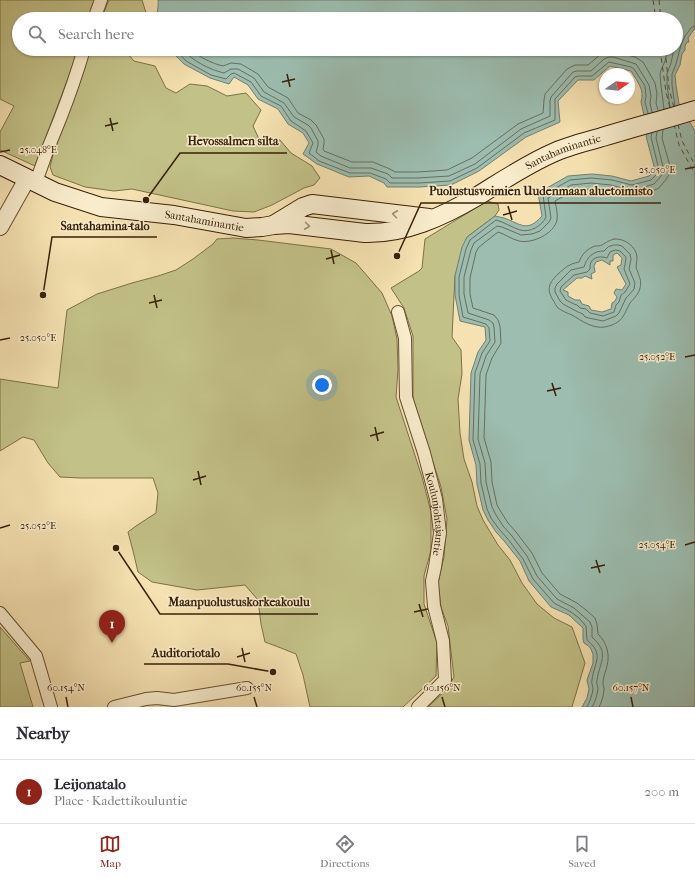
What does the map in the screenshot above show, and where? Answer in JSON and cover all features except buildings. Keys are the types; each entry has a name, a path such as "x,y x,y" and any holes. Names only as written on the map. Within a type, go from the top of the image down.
{"main road":[{"name":"Santahaminantie","path":"0,165 55,192 101,207 174,215 246,228 274,225 303,207 312,204 433,219 460,206 539,159 561,150 611,134 690,112"}],"street":[{"path":"97,12 101,0"},
{"path":"0,227 41,167 82,56"},
{"name":"Koulunjohtajantie","path":"398,312 405,338 406,397 424,453 436,499 440,533 432,581 434,606 443,641 445,680 418,707"},
{"path":"0,613 36,656 51,707"},
{"path":"114,707 146,699 157,698 174,700 247,688"}],"shaded area":[{"path":"0,0 96,0 92,12 12,12 12,56 76,56 35,166 0,150 0,132 14,106 0,99"},
{"path":"109,0 142,0 146,12 104,12"},
{"path":"88,56 130,56 134,61 155,66 166,88 176,93 190,84 207,86 227,96 246,93 261,110 253,126 259,139 280,140 291,153 312,166 320,178 314,185 304,188 272,205 254,212 233,211 132,189 114,191 85,187 53,175 50,167 55,147 85,68"},
{"path":"487,201 498,204 499,210 495,216 467,237 455,276 452,337 461,350 462,374 458,399 460,433 464,459 472,482 477,506 483,520 498,545 510,560 522,583 537,604 554,618 572,627 585,663 572,707 428,707 446,690 454,677 448,626 441,607 438,583 444,557 447,519 441,487 413,399 413,336 404,308 391,288 422,268 425,239"},
{"path":"233,238 331,249 356,263 382,293 392,316 397,339 398,369 396,397 422,477 431,512 431,550 424,576 424,604 437,643 436,676 403,707 310,707 303,675 296,654 265,642 258,600 245,585 197,590 152,582 138,572 128,532 156,513 158,493 153,478 60,477 48,463 34,440 23,437 0,451 0,379 58,388 67,310 97,294 176,270 213,244 217,239"},
{"path":"0,627 30,661 20,663 33,707 0,707"}],"water":[{"path":"158,0 695,0 695,28 688,38 689,42 687,42 683,53 683,12 157,12"},
{"path":"176,56 682,56 680,65 675,75 679,104 695,131 695,707 582,707 587,698 589,689 587,680 593,663 593,654 590,647 584,643 583,628 569,615 551,607 529,581 520,561 496,532 483,510 477,484 476,465 469,440 471,373 478,352 486,340 485,327 460,321 455,295 455,276 462,247 467,237 495,216 528,226 542,216 538,193 568,176 592,174 612,176 631,181 649,176 655,170 646,136 648,133 641,102 642,94 635,77 635,68 618,68 610,66 608,68 599,68 599,76 594,80 578,80 558,101 560,122 526,137 479,171 451,185 419,187 387,187 384,183 369,176 349,177 317,164 303,154 309,143 303,133 288,124 278,109 258,99 248,85 234,77 229,84 210,78 184,64","holes":["617,253 622,258 621,265 617,267 626,284 622,290 616,289 614,293 617,297 612,303 611,309 602,312 591,310 589,306 582,304 580,300 575,300 568,296 568,292 563,290 577,278 582,278 585,276 592,279 591,274 595,272 594,266 596,262 602,260 610,265 610,261 613,261 613,255"]}],"ferry route":[{"path":"653,0 655,12"},
{"path":"659,0 660,12"},
{"path":"661,56 666,92 670,108"},
{"path":"666,56 669,88 674,108"},
{"path":"674,124 679,145 695,174"},
{"path":"678,124 682,141 695,165"}],"place":[{"name":"Hevossalmen silta","path":"146,200"},
{"name":"Puolustusvoimien Uudenmaan aluetoimisto","path":"397,256"},
{"name":"Santahamina-talo","path":"43,295"},
{"name":"Maanpuolustuskorkeakoulu","path":"116,548"},
{"name":"Leijonatalo","path":"112,643"},
{"name":"Auditoriotalo","path":"273,672"}]}
